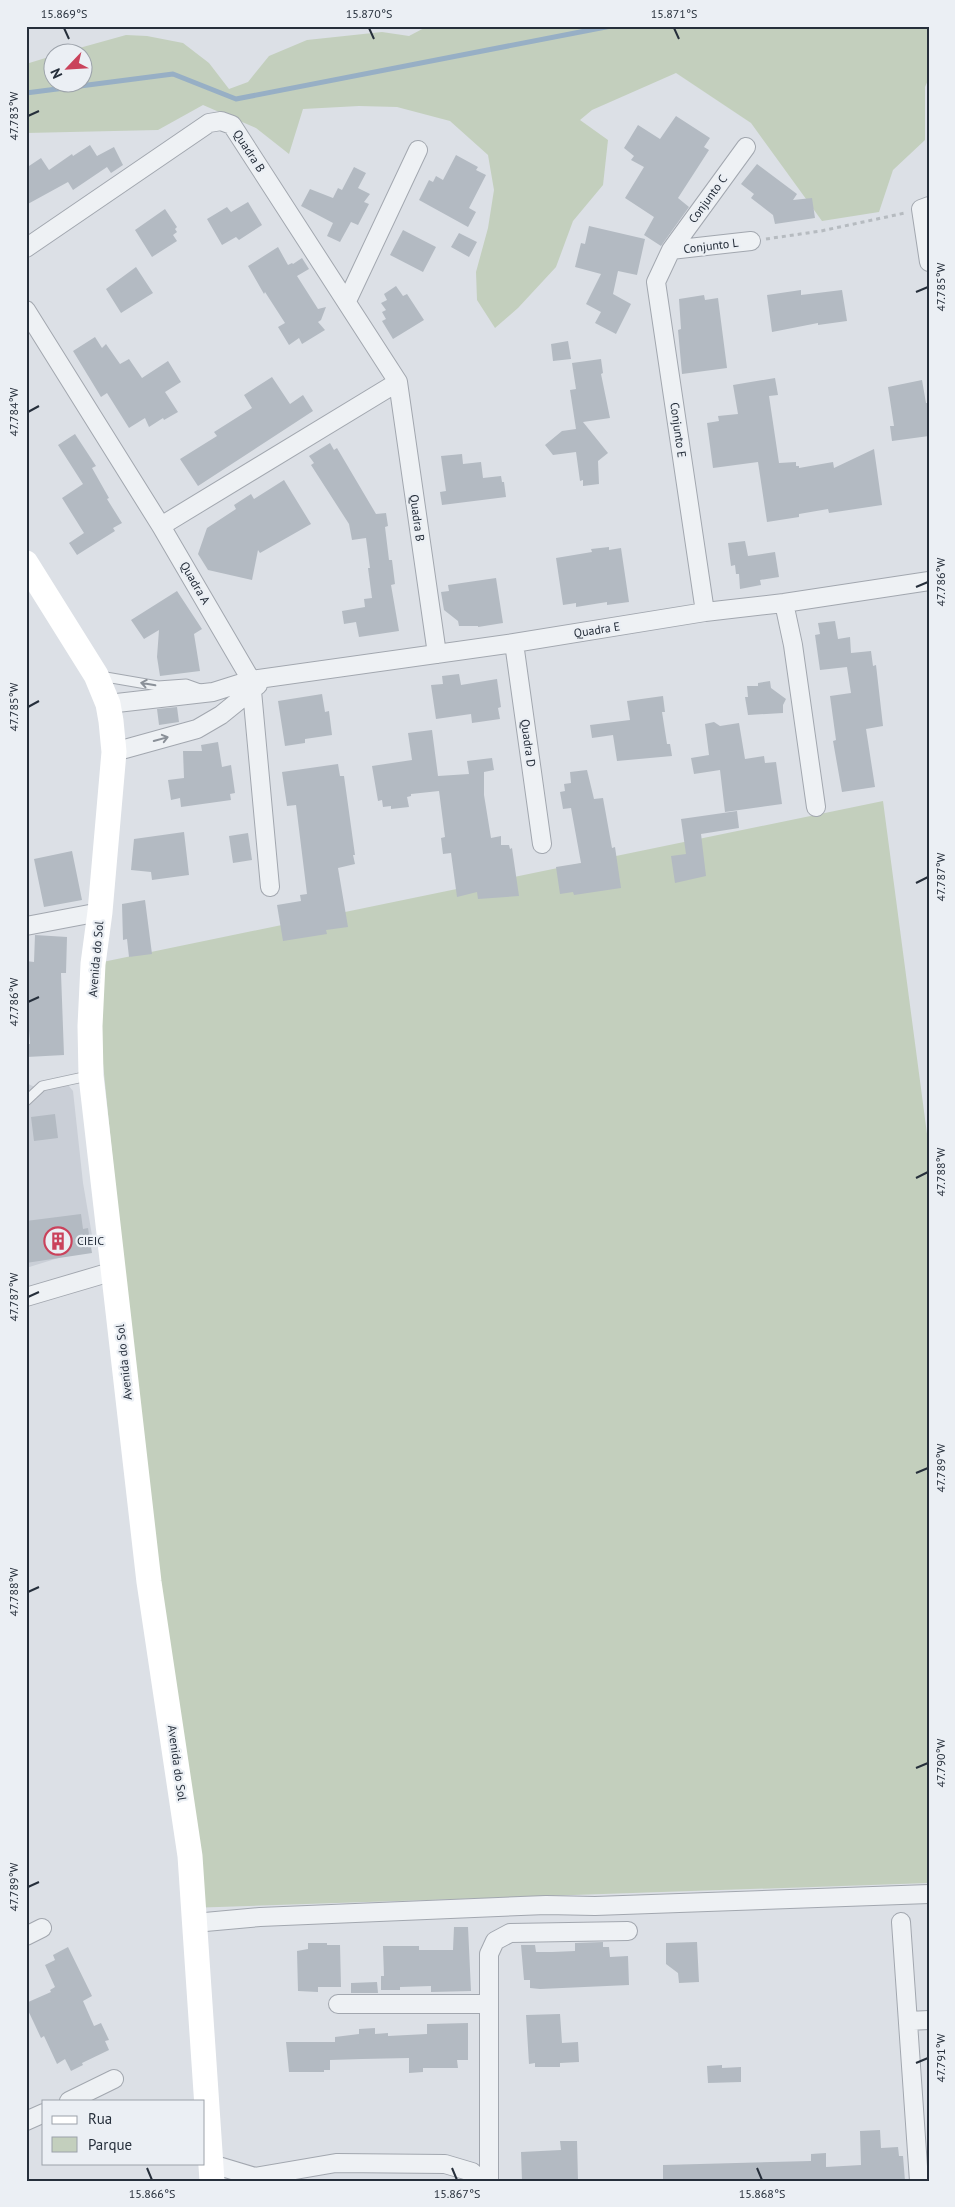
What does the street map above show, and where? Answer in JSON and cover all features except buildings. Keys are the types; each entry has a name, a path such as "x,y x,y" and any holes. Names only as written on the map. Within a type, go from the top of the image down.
{"street":[{"name":"Quadra B","path":"26,248 209,123 221,121 232,126 398,382 437,654"},
{"name":"Conjunto C","path":"671,250 746,147"},
{"path":"347,301 418,150"},
{"path":"925,207 929,262"},
{"name":"Conjunto L","path":"671,250 751,241"},
{"name":"Conjunto E","path":"671,250 656,282 705,612"},
{"name":"Quadra A","path":"26,310 161,526 256,683 270,887"},
{"path":"161,526 398,382"},
{"name":"Avenida do Sol","path":"26,563 96,675 108,704 114,752 100,912 93,964 90,1026 91,1076 149,1582 190,1856 212,2172"},
{"name":"Quadra E","path":"108,704 213,692 256,683 705,612 784,603 929,582"},
{"path":"784,603 793,645 816,807"},
{"name":"Quadra D","path":"514,643 542,844"},
{"path":"114,752 197,729 221,714 256,683"},
{"path":"26,926 100,912"},
{"path":"26,1297 114,1272"},
{"path":"194,1923 260,1918 546,1906 634,1905 929,1894"},
{"path":"901,1922 920,2181"},
{"path":"489,2181 488,1954 495,1941 510,1934 628,1931"},
{"path":"338,2004 488,2004"},
{"path":"908,2022 929,2020"},
{"path":"71,2100 114,2079"},
{"path":"26,2121 42,2114"},
{"path":"212,2172 254,2179 336,2163 445,2164 472,2172 482,2181"}],"lane":[{"path":"96,675 158,686 186,684 213,692"},
{"path":"26,1100 42,1086 91,1076"}],"path":[{"path":"751,241 821,231 925,207"}],"shaded area":[{"path":"26,1083 37,1088 68,1085 73,1091 83,1183 94,1247 26,1268"}],"green space":[{"path":"428,26 929,26 929,78 925,87 925,140 893,170 879,212 822,221 751,123 676,73 592,110 580,120 608,140 603,185 573,221 556,267 518,308 495,328 477,300 476,272 488,228 494,190 488,155 450,121 397,107 359,106 303,109 289,154 256,128 203,105 158,130 26,133 26,64 42,59 42,92 92,92 92,44 126,35 147,36 183,43 209,63 229,89 248,82 269,56 307,40 382,32 409,36"},
{"path":"883,801 929,1149 929,1883 188,1908 93,964"}],"waterway":[{"path":"26,93 173,74 236,99 611,26"}],"place":[{"name":"CIEIC","path":"58,1241"}]}
